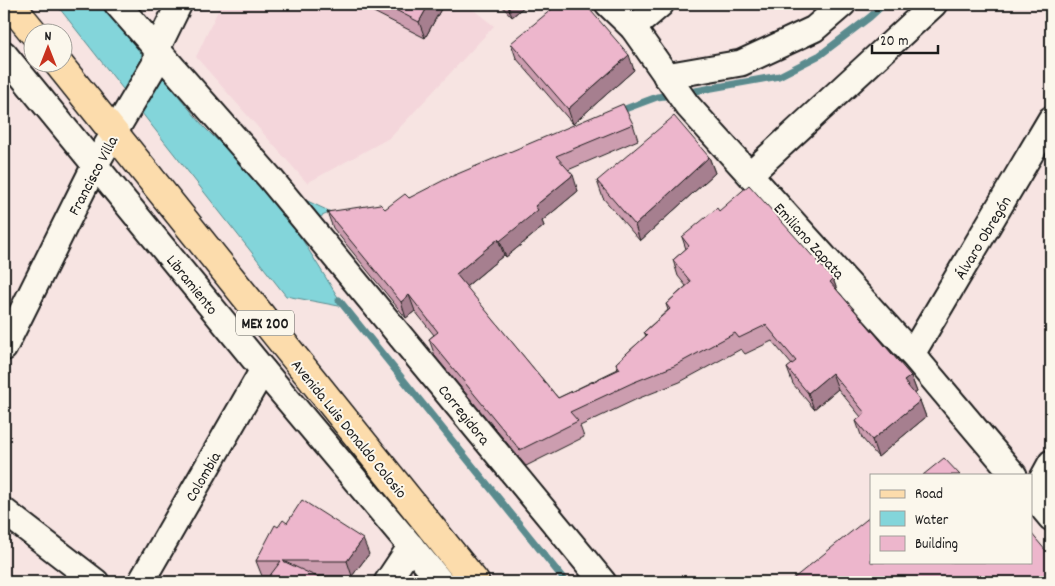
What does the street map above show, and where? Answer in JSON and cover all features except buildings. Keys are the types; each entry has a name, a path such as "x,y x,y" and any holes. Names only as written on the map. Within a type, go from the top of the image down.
{"main road":[{"path":"10,4 25,22"},
{"name":"Avenida Luis Donaldo Colosio","path":"65,72 475,582"}],"street":[{"name":"Corregidora","path":"117,4 156,57 270,178 603,582"},
{"name":"Francisco Villa","path":"4,348 96,165 156,57 179,4"},
{"name":"Emiliano Zapata","path":"608,4 632,28 676,89 912,354 1013,474"},
{"path":"632,28 661,4"},
{"path":"676,89 742,63 814,29 843,4"},
{"path":"751,174 934,4"},
{"name":"Libramiento","path":"4,54 263,370 441,582"},
{"name":"Álvaro Obregón","path":"912,354 1051,119"},
{"name":"Colombia","path":"141,582 263,370"},
{"path":"357,481 376,461"},
{"path":"1051,463 1032,495 1051,518"},
{"path":"4,511 96,582"},
{"path":"387,582 411,546"}],"shaded area":[{"path":"221,4 466,4 494,26 391,137 307,183 196,57"}],"water":[{"path":"56,4 102,4 205,128 252,175 331,212 295,228 344,307 286,296"}],"waterway":[{"path":"684,93 779,76 820,55 884,4"},
{"path":"617,112 657,97 673,95"},
{"path":"339,300 566,582"}]}
